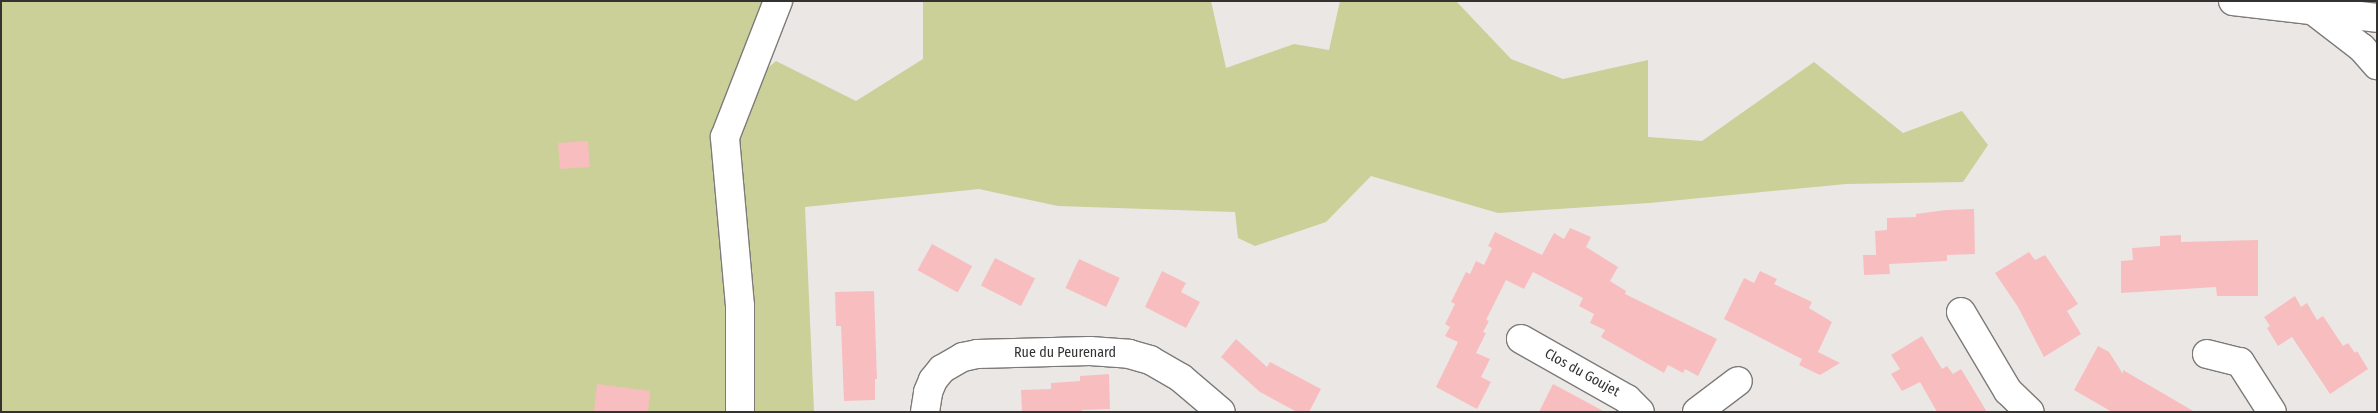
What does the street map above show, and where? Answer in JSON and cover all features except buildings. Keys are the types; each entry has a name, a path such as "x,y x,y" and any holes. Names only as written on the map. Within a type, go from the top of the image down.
{"street":[{"path":"740,412 740,306 725,137 778,1"},
{"path":"2233,1 2377,18"},
{"path":"2314,11 2362,48 2377,65"},
{"path":"1961,312 2008,391 2030,412"},
{"name":"Clos du Goujet","path":"1521,339 1627,399 1640,412"},
{"name":"Rue du Peurenard","path":"925,412 928,392 933,380 942,370 963,357 977,354 1090,351 1120,353 1150,360 1182,378 1221,412"},
{"path":"2207,354 2240,362 2272,412"},
{"path":"1713,407 1738,381"}],"green space":[{"path":"1,1 765,1 763,20 721,108 776,61 856,101 923,59 923,1 1211,1 1226,68 1294,44 1329,50 1340,1 1456,1 1511,59 1563,79 1648,60 1648,137 1702,141 1814,62 1903,133 1962,111 1988,145 1963,182 1846,184 1649,203 1498,213 1371,176 1326,222 1255,246 1238,238 1235,212 1058,206 979,189 805,207 814,412 1,412"}]}
